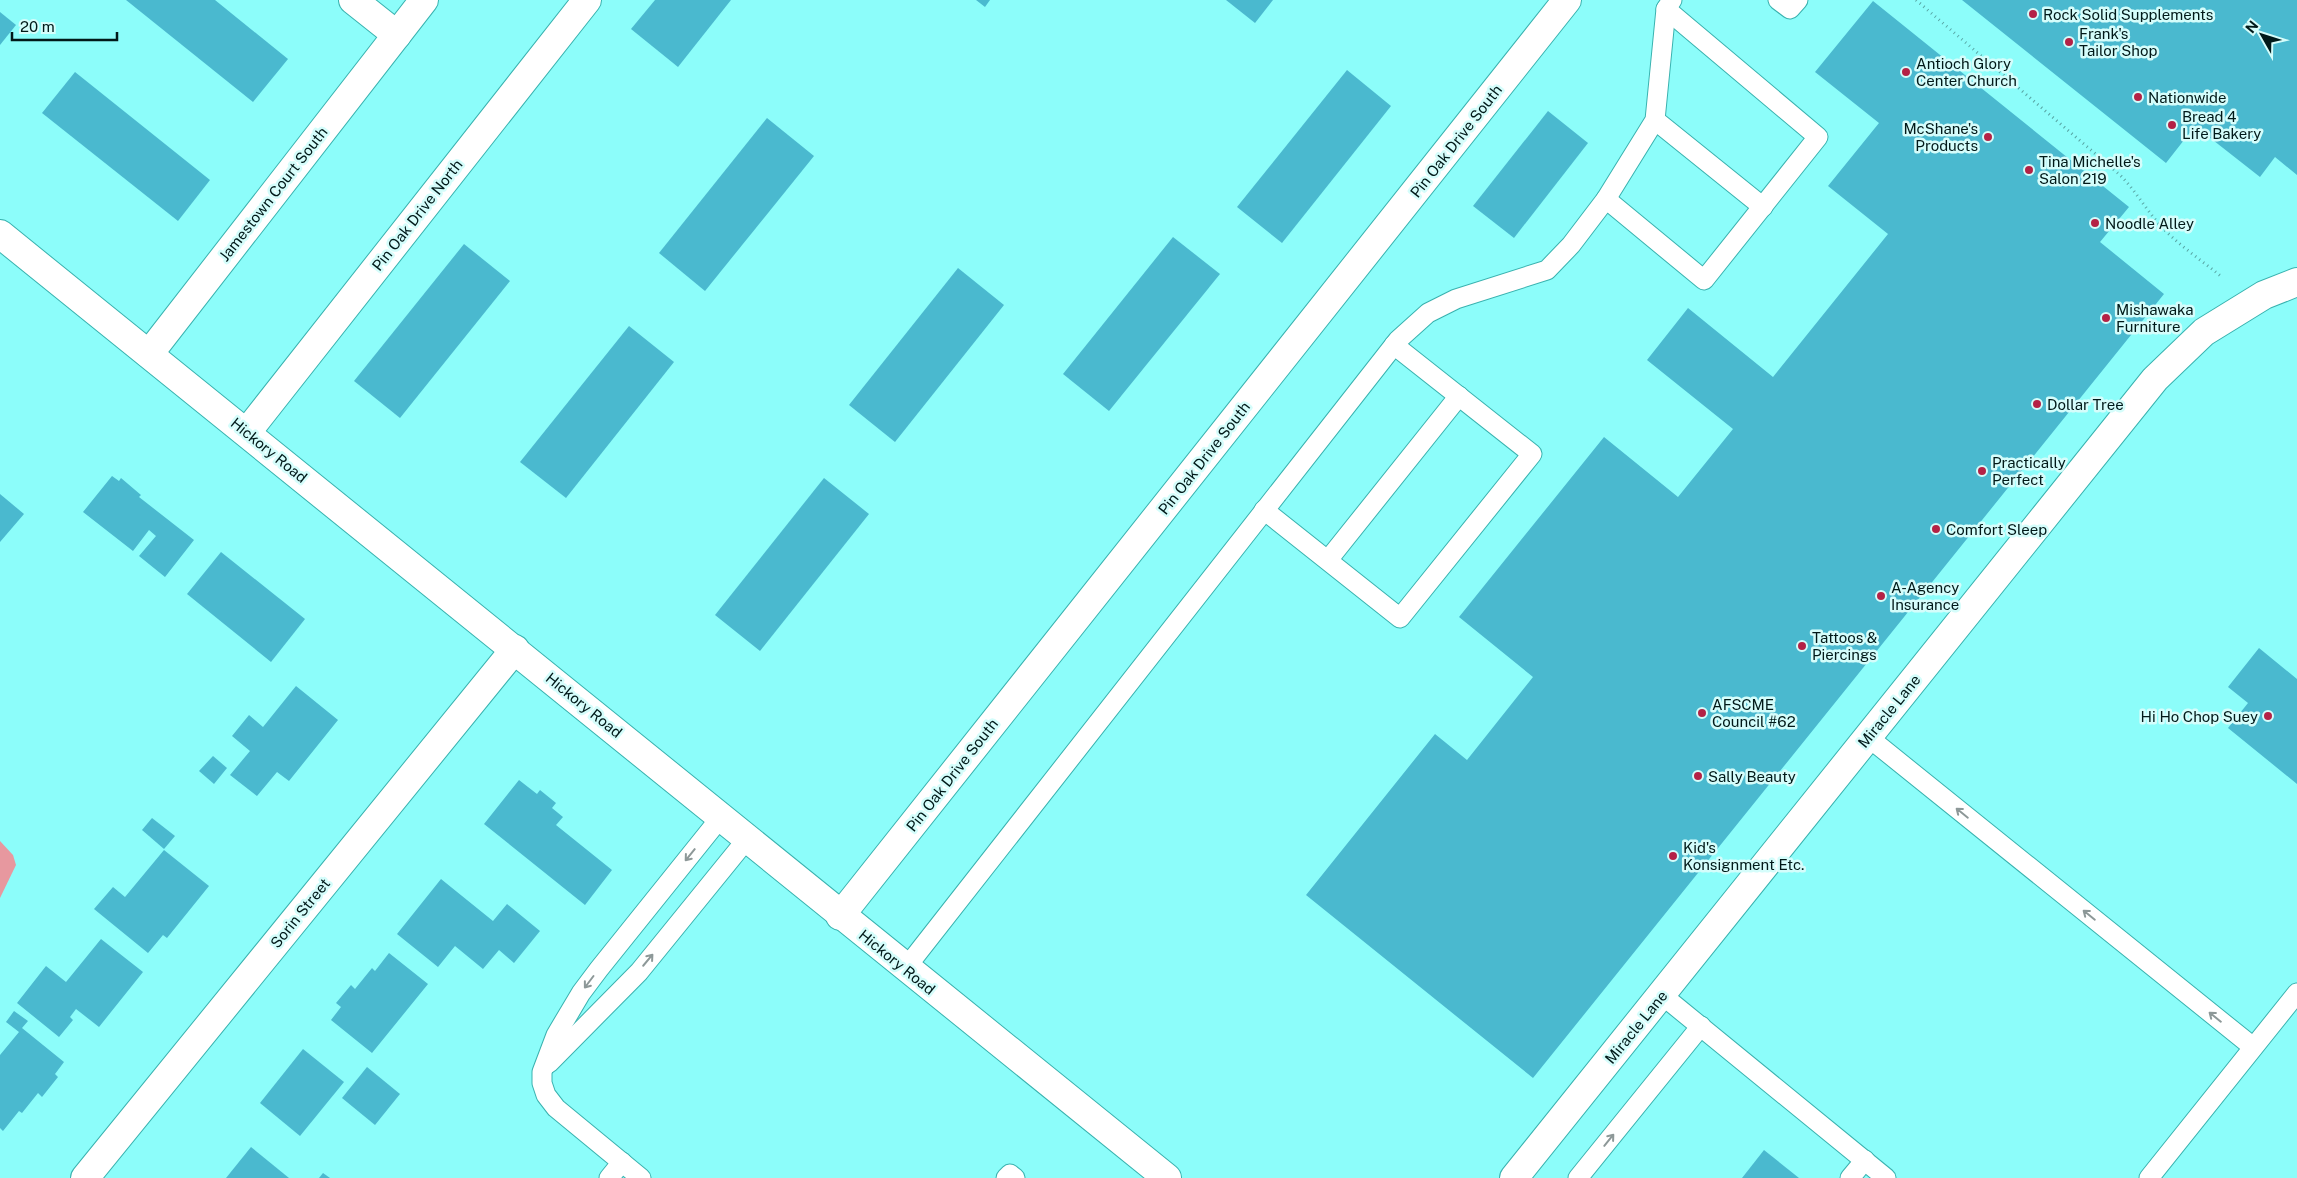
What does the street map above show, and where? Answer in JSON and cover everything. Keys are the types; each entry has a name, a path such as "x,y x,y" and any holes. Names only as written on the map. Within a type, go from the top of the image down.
{"street":[{"path":"353,0 397,35"},
{"name":"Jamestown Court South","path":"149,354 424,0"},
{"name":"Pin Oak Drive North","path":"247,432 587,0"},
{"name":"Pin Oak Drive South","path":"840,916 1568,0"},
{"name":"Hickory Road","path":"0,234 515,649 840,916 1167,1178"},
{"name":"Miracle Lane","path":"1520,1173 2155,379 2204,332 2264,295 2297,282"},
{"name":"Sorin Street","path":"85,1178 515,649"}],"lane":[{"path":"1778,0 1790,10 1798,0"},
{"path":"905,968 1394,345 1428,313 1456,299 1547,270 1571,245 1606,199 1655,120 1669,5"},
{"path":"1606,199 1704,280 1818,137 1669,5"},
{"path":"1655,120 1763,206"},
{"path":"1264,510 1400,618 1532,454 1394,345"},
{"path":"1328,560 1459,396"},
{"path":"1868,737 2253,1047"},
{"path":"641,1178 556,1108 546,1095 542,1083 542,1072 556,1035 581,993 721,817"},
{"path":"542,1072 639,972 747,839"},
{"path":"2149,1178 2297,993"},
{"path":"1662,995 1886,1178"},
{"path":"1578,1178 1701,1026"},
{"path":"1850,1178 1865,1160"},
{"path":"609,1178 622,1162"},
{"path":"1006,1178 1010,1174 1015,1178"}],"path":[{"path":"1916,0 2120,175 2163,228 2222,277"}],"shaded area":[{"path":"0,841 13,855 16,865 0,898"}],"building":[{"path":"126,0 215,0 288,59 253,102"},
{"path":"655,0 731,0 678,67 631,29"},
{"path":"976,0 990,0 985,7"},
{"path":"1226,0 1273,0 1255,23"},
{"path":"1962,0 2297,0 2297,175 2275,157 2260,177 2195,126 2166,163"},
{"path":"1873,1 2129,207 2100,242 2164,294 1533,1078 1306,895 1435,734 1467,760 1533,677 1459,617 1604,437 1678,497 1733,429 1647,360 1688,308 1773,377 1888,234 1828,186 1879,123 1815,72"},
{"path":"0,12 16,25 0,45"},
{"path":"1347,70 1391,106 1282,243 1237,207"},
{"path":"75,72 210,180 178,221 42,113"},
{"path":"1548,111 1588,143 1514,238 1473,206"},
{"path":"767,118 814,156 705,291 659,253"},
{"path":"1173,237 1220,274 1109,411 1063,374"},
{"path":"464,244 510,281 400,418 354,381"},
{"path":"958,268 1004,305 895,442 849,405"},
{"path":"629,326 674,362 566,498 520,462"},
{"path":"112,476 119,481 121,478 141,495 139,497 194,540 165,577 139,556 156,536 149,530 133,551 83,512"},
{"path":"824,478 869,514 760,651 715,615"},
{"path":"0,494 24,514 0,542"},
{"path":"221,552 305,619 271,662 187,594"},
{"name":"Hi Ho Chop Suey","path":"2259,648 2297,679 2297,784 2228,728 2248,703 2228,687"},
{"path":"296,686 338,720 289,781 277,772 257,796 230,775 250,751 232,736 249,715 263,727"},
{"path":"213,756 227,768 214,784 199,771"},
{"path":"519,780 537,794 540,790 556,803 552,808 563,817 556,825 612,870 585,905 484,824"},
{"path":"152,818 175,836 164,849 142,830"},
{"path":"164,850 209,886 167,938 163,935 148,953 94,909 113,887 125,897"},
{"path":"441,879 493,921 507,904 540,931 514,963 499,950 483,969 455,946 438,967 397,934"},
{"path":"101,939 143,972 99,1027 76,1009 70,1017 73,1020 59,1037 17,1003 46,966 66,982"},
{"path":"389,953 428,984 372,1053 331,1020 341,1007 336,1003 351,985 355,989 372,968 375,971"},
{"path":"14,1011 28,1021 22,1028 64,1062 55,1074 58,1077 42,1097 38,1093 22,1113 19,1111 3,1131 0,1128 0,1055 19,1032 6,1022"},
{"path":"303,1049 344,1082 300,1136 260,1103"},
{"path":"367,1067 400,1094 375,1125 342,1098"},
{"path":"251,1147 289,1178 226,1178"},
{"path":"1764,1150 1799,1178 1742,1178"},
{"path":"323,1173 330,1178 319,1178"}],"place":[{"name":"Rock Solid Supplements","path":"2033,14"},
{"name":"Frank's Tailor Shop","path":"2069,42"},
{"name":"Antioch Glory Center Church","path":"1906,72"},
{"name":"Nationwide","path":"2138,97"},
{"name":"Bread 4 Life Bakery","path":"2172,125"},
{"name":"McShane's Products","path":"1988,137"},
{"name":"Tina Michelle's Salon 219","path":"2029,170"},
{"name":"Noodle Alley","path":"2095,223"},
{"name":"Mishawaka Furniture","path":"2106,318"},
{"name":"Dollar Tree","path":"2037,404"},
{"name":"Practically Perfect","path":"1982,471"},
{"name":"Comfort Sleep","path":"1936,529"},
{"name":"A-Agency Insurance","path":"1881,596"},
{"name":"Tattoos & Piercings","path":"1802,646"},
{"name":"AFSCME Council #62","path":"1702,713"},
{"name":"Hi Ho Chop Suey","path":"2268,716"},
{"name":"Sally Beauty","path":"1698,776"},
{"name":"Kid's Konsignment Etc.","path":"1673,856"}]}
